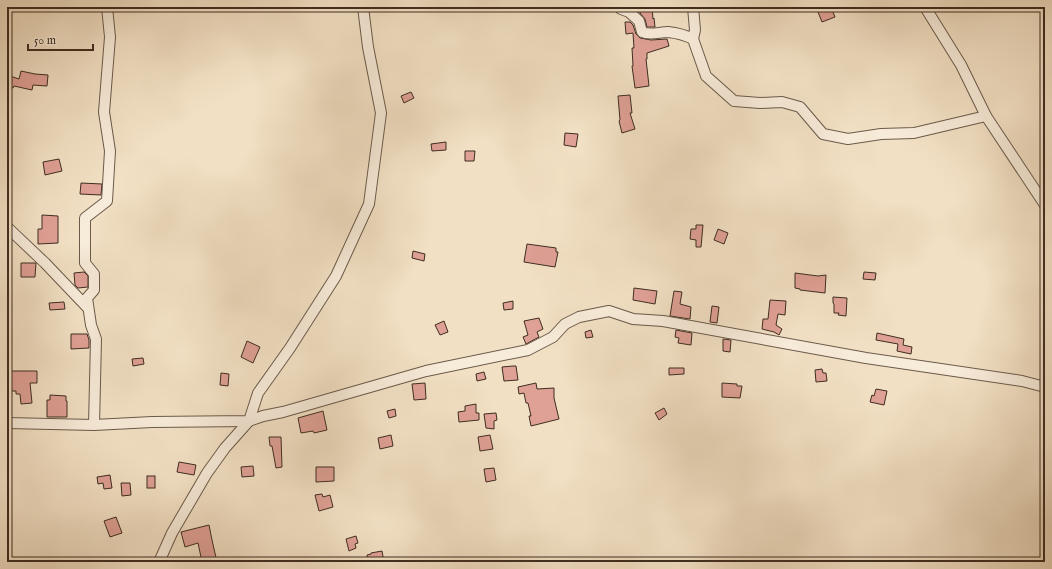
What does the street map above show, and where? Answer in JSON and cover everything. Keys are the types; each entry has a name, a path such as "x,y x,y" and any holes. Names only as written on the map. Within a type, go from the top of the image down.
{"street":[{"path":"94,425 96,339 87,307 87,298 94,290 94,274 86,263 85,218 107,201 110,151 104,112 110,37 107,7"},
{"path":"159,562 172,533 207,473 249,421 258,393 290,348 336,276 369,204 381,113 368,47 363,7"},
{"path":"621,7 621,9 629,12 639,20 642,32 646,34 666,32 681,33 694,39"},
{"path":"693,7 695,30 694,39 706,76 734,101 760,103 782,102 800,107 823,134 848,139 881,134 914,133 986,116"},
{"path":"925,7 961,65 986,116 1045,205"},
{"path":"7,227 45,262 87,307"},
{"path":"7,423 94,425 152,422 249,421 426,371 528,350 553,337 565,324 579,317 609,311 633,319 663,321 866,358 1022,381 1045,387"}],"building":[{"path":"639,7 652,7 655,27 647,27 645,19 640,13"},
{"path":"816,7 831,7 835,17 822,22"},
{"path":"625,22 630,22 633,25 636,34 640,38 651,40 667,39 669,46 647,53 646,59 649,86 635,88 632,66 632,48 634,48 633,33 626,34"},
{"path":"21,71 48,75 47,86 33,85 32,90 14,86 13,88 7,87 7,75 19,79"},
{"path":"411,92 414,98 404,103 401,96"},
{"path":"630,95 632,113 630,113 635,129 622,133 619,121 618,96"},
{"path":"565,133 578,134 576,147 564,145"},
{"path":"446,142 446,150 432,151 431,144"},
{"path":"465,151 475,151 474,161 465,161"},
{"path":"59,159 62,171 45,175 43,162"},
{"path":"81,183 102,184 101,195 80,194"},
{"path":"42,215 58,216 58,243 38,244 38,229 42,229"},
{"path":"696,225 703,225 701,247 696,247 696,240 690,239 691,229 696,229"},
{"path":"718,229 728,233 724,244 714,240"},
{"path":"527,244 556,248 556,252 558,252 555,267 524,262"},
{"path":"413,251 425,254 424,261 412,258"},
{"path":"21,263 36,263 35,277 21,277"},
{"path":"84,272 88,276 88,287 78,288 75,285 74,273"},
{"path":"864,272 876,273 875,280 863,279"},
{"path":"795,273 818,276 826,275 825,293 795,288"},
{"path":"634,288 657,291 655,304 633,300"},
{"path":"674,291 682,292 680,304 691,307 690,319 670,316"},
{"path":"833,297 847,298 846,316 838,315 839,313 834,313"},
{"path":"770,300 786,301 785,315 778,314 776,325 782,329 779,335 762,329 763,319 768,319"},
{"path":"513,301 513,309 504,310 503,303"},
{"path":"64,302 65,309 50,310 49,303"},
{"path":"712,306 719,307 717,323 710,322"},
{"path":"539,318 543,329 537,332 539,337 526,344 523,337 528,335 524,321"},
{"path":"444,321 448,332 440,335 435,325"},
{"path":"591,330 593,337 586,338 585,332"},
{"path":"676,330 692,333 691,345 678,343 679,338 675,337"},
{"path":"877,333 904,339 903,345 912,347 911,354 897,351 898,344 876,340"},
{"path":"71,334 87,334 89,348 71,349"},
{"path":"723,339 731,340 730,352 723,351"},
{"path":"247,341 260,347 253,363 241,357"},
{"path":"143,358 144,364 133,366 132,359"},
{"path":"516,366 518,380 504,381 502,367"},
{"path":"669,368 684,368 684,374 669,375"},
{"path":"822,369 823,373 826,373 827,381 816,382 815,370"},
{"path":"7,371 37,371 37,383 30,383 32,403 21,404 20,394 16,394 16,391 7,391"},
{"path":"484,372 486,379 477,381 476,374"},
{"path":"221,373 229,374 228,386 220,385"},
{"path":"425,383 426,399 414,400 412,384"},
{"path":"536,383 537,389 554,388 554,398 559,419 531,426 529,416 531,416 528,403 526,403 524,393 519,394 518,387"},
{"path":"722,383 737,384 737,386 742,386 740,398 722,397"},
{"path":"876,389 887,391 884,405 870,402"},
{"path":"50,395 66,396 67,417 47,417 47,400 50,400"},
{"path":"476,404 476,413 479,413 479,420 459,422 458,412 465,411 465,406"},
{"path":"664,408 667,414 659,420 655,413"},
{"path":"395,409 396,416 389,418 387,411"},
{"path":"323,411 327,430 314,433 313,431 301,433 298,418"},
{"path":"496,413 497,420 494,421 494,429 486,428 484,414"},
{"path":"391,435 393,446 380,449 378,438"},
{"path":"490,435 493,449 480,451 478,437"},
{"path":"269,437 281,437 282,467 276,468"},
{"path":"179,462 196,465 194,475 177,472"},
{"path":"253,466 254,476 242,477 241,467"},
{"path":"316,467 334,467 334,481 316,482"},
{"path":"494,468 496,480 486,482 484,469"},
{"path":"110,475 112,488 104,489 103,483 98,484 97,477"},
{"path":"147,476 155,476 155,488 147,488"},
{"path":"121,483 130,483 131,495 122,496"},
{"path":"322,494 323,497 330,495 333,507 319,511 315,495"},
{"path":"116,517 122,533 110,537 104,521"},
{"path":"209,525 217,562 209,562 208,560 202,562 198,543 185,547 181,532"},
{"path":"356,536 358,543 355,544 356,548 349,551 346,539"},
{"path":"382,551 384,562 368,562 367,555"}]}
